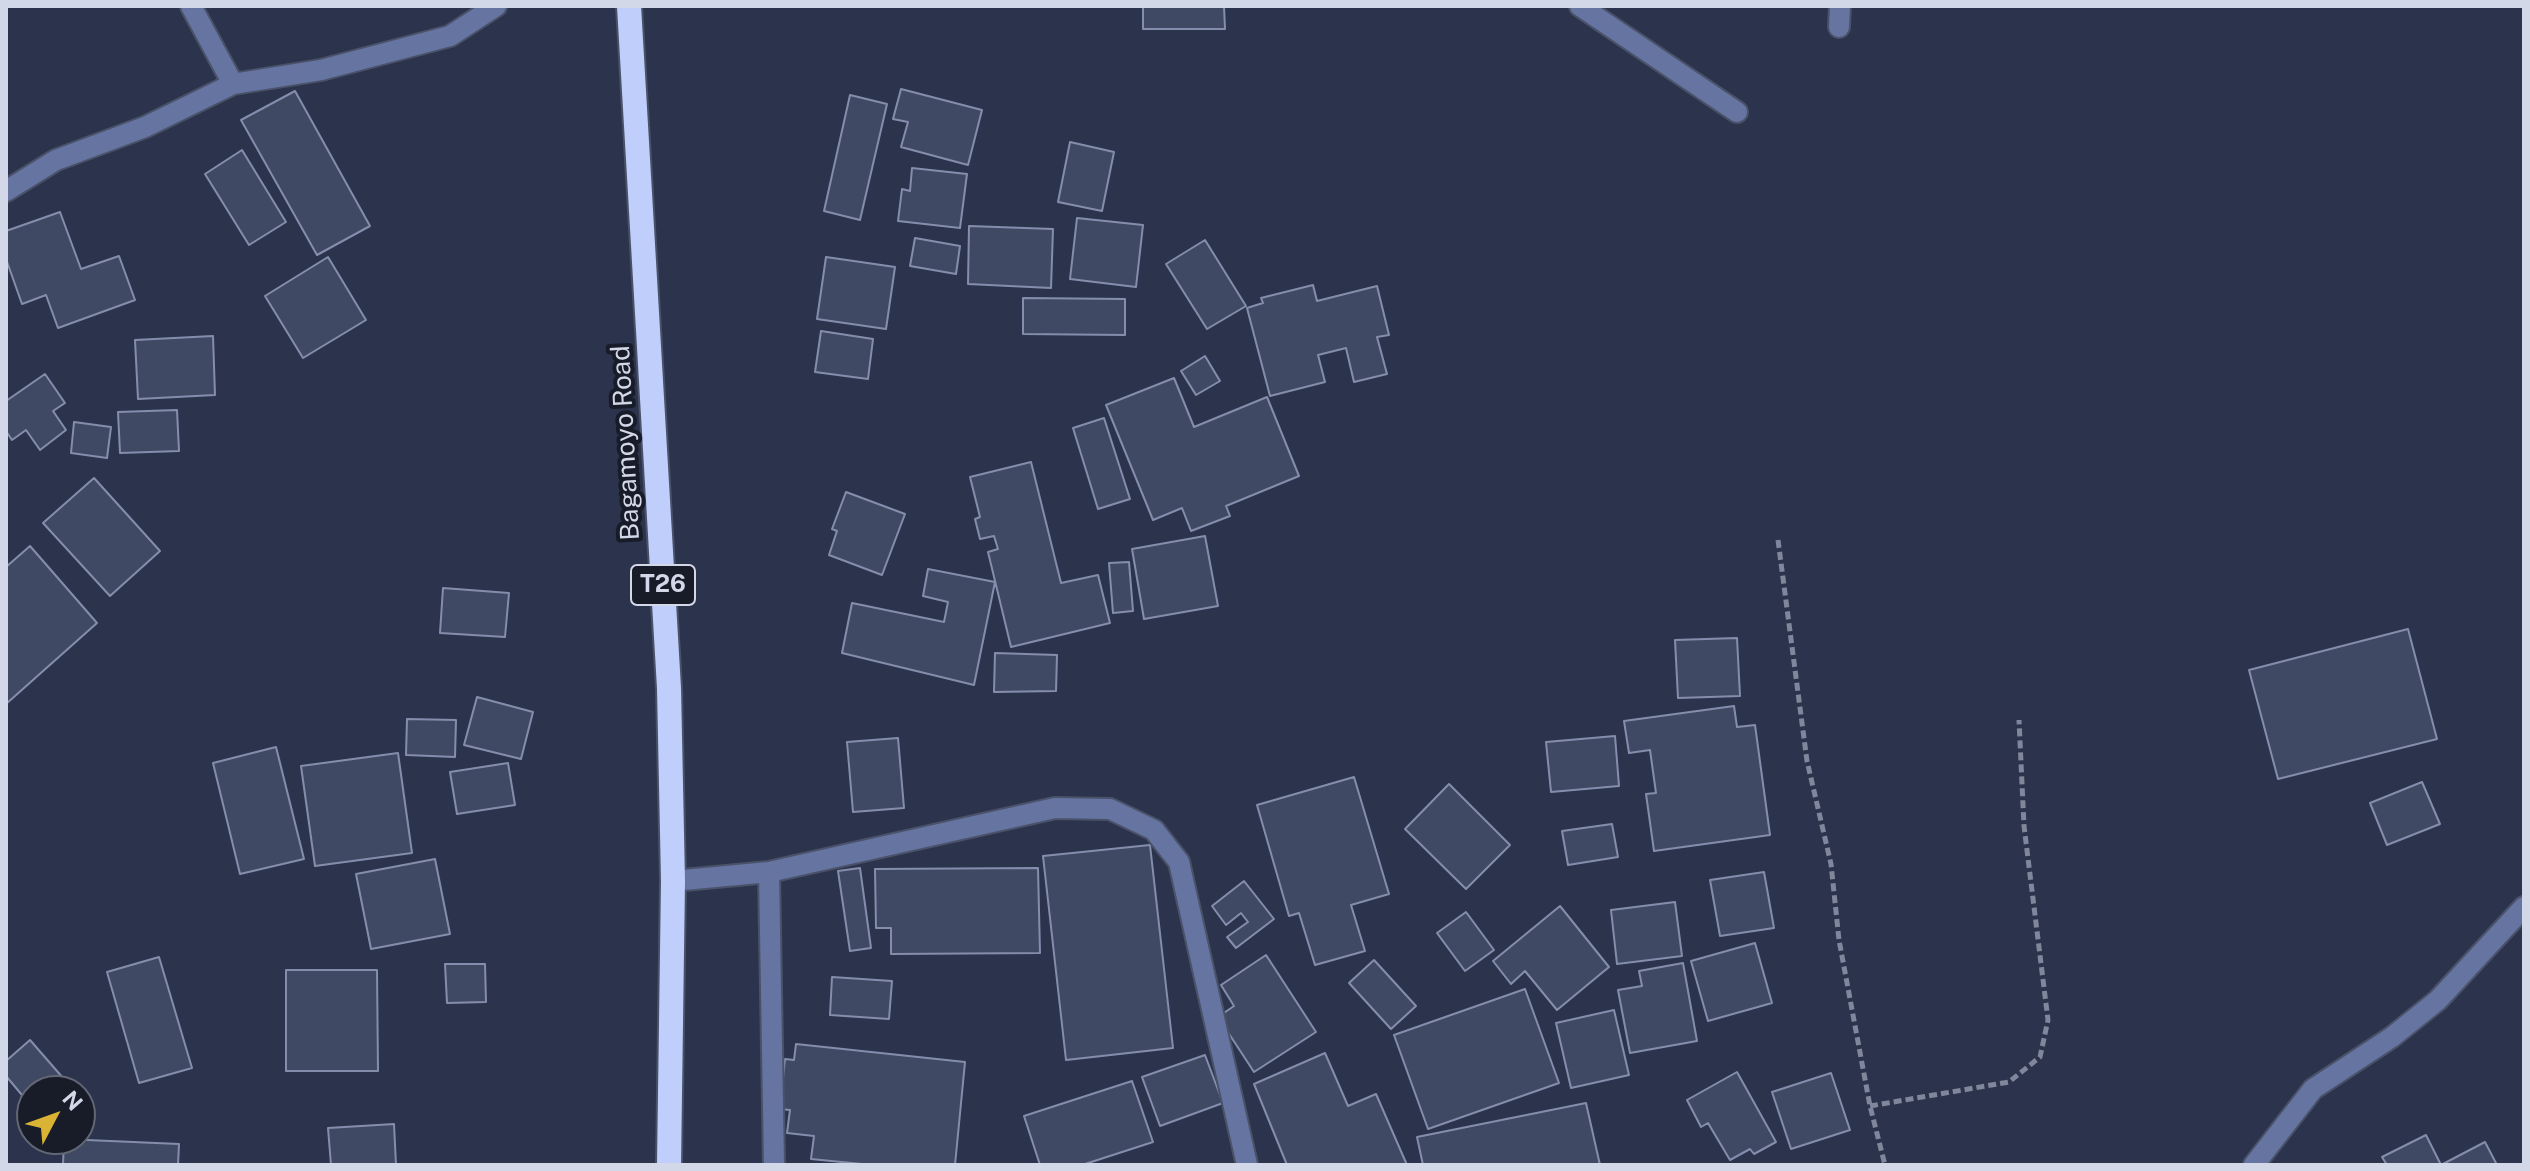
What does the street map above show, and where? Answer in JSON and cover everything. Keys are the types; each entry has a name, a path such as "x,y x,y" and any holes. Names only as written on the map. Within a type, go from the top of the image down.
{"highway":[{"name":"Bagamoyo Road","path":"629,6 669,688 673,881 669,1165"}],"street":[{"path":"191,6 233,84"},
{"path":"6,191 56,160 145,127 233,84 321,70 450,36 496,6"},
{"path":"1580,6 1737,112"},
{"path":"1839,27 1840,6"},
{"path":"673,881 769,872 1055,808 1110,809 1154,830 1179,862 1247,1165"},
{"path":"769,872 774,1165"},
{"path":"2254,1165 2313,1089 2392,1037 2438,1000 2524,907"}],"path":[{"path":"1778,540 1807,761 1831,864 1839,940 1870,1106 1885,1165"},
{"path":"1870,1106 2009,1082 2040,1057 2048,1020 2024,826 2019,720"}],"building":[{"path":"1143,6 1224,6 1225,29 1143,29"},
{"path":"901,89 982,110 968,165 901,147 908,122 893,119"},
{"path":"295,91 370,226 317,255 241,120"},
{"path":"850,95 887,104 860,220 824,211"},
{"path":"1070,142 1114,152 1102,211 1058,202"},
{"path":"242,150 286,222 249,245 205,174"},
{"path":"912,168 967,174 960,228 898,221 902,189 910,191"},
{"path":"60,212 81,269 119,256 135,300 58,328 46,295 22,304 6,259 6,231"},
{"path":"1077,218 1143,225 1136,287 1070,279"},
{"path":"969,226 1053,229 1051,288 968,284"},
{"path":"915,238 960,246 956,274 910,266"},
{"path":"1205,240 1246,306 1207,329 1166,264"},
{"path":"328,257 366,320 303,358 265,296"},
{"path":"826,257 895,267 886,329 817,319"},
{"path":"1313,285 1317,301 1377,286 1389,335 1377,337 1387,374 1354,382 1346,348 1318,355 1325,382 1270,396 1247,308 1263,303 1261,298"},
{"path":"1023,298 1125,299 1125,335 1023,334"},
{"path":"821,331 873,339 868,379 815,372"},
{"path":"213,336 215,395 138,399 135,340"},
{"path":"1205,356 1220,381 1196,395 1181,371"},
{"path":"45,374 65,403 53,411 66,430 40,450 26,430 12,440 6,431 6,401"},
{"path":"1174,378 1194,427 1267,397 1299,476 1226,506 1230,516 1191,531 1182,508 1153,520 1106,405"},
{"path":"177,410 179,451 120,453 118,412"},
{"path":"1104,418 1130,499 1098,509 1073,428"},
{"path":"74,422 111,427 107,458 71,453"},
{"path":"1031,462 1061,583 1098,575 1110,623 1011,647 988,552 998,549 994,536 980,539 975,519 980,517 970,477"},
{"path":"94,478 160,551 110,596 43,523"},
{"path":"846,492 905,514 882,575 829,555 837,531 832,529"},
{"path":"1205,536 1218,606 1144,619 1132,549"},
{"path":"30,546 97,623 6,704 6,567"},
{"path":"1129,562 1133,611 1113,613 1109,563"},
{"path":"928,569 995,582 974,685 842,653 852,603 944,622 948,602 923,596"},
{"path":"443,588 509,593 505,637 440,633"},
{"path":"2408,629 2437,739 2278,779 2249,670"},
{"path":"1737,638 1740,696 1678,698 1675,640"},
{"path":"995,653 1057,655 1056,691 994,692"},
{"path":"477,697 533,712 521,759 464,745"},
{"path":"1734,706 1737,727 1755,725 1770,835 1654,851 1646,794 1656,793 1650,750 1629,753 1624,721"},
{"path":"407,719 456,720 455,757 406,755"},
{"path":"1615,736 1619,786 1551,792 1546,742"},
{"path":"898,738 904,808 853,812 847,742"},
{"path":"276,747 304,859 240,874 213,763"},
{"path":"398,753 412,853 315,866 301,766"},
{"path":"508,763 515,805 457,814 450,772"},
{"path":"1354,777 1389,894 1351,905 1365,951 1315,965 1299,913 1289,916 1257,805"},
{"path":"2422,782 2440,824 2387,845 2370,803"},
{"path":"1449,784 1510,845 1466,889 1405,829"},
{"path":"1612,824 1618,857 1568,865 1562,831"},
{"path":"1150,845 1173,1048 1066,1060 1043,856"},
{"path":"435,859 450,934 371,949 356,874"},
{"path":"860,868 871,948 850,951 838,871"},
{"path":"1038,868 1040,953 891,954 891,928 876,928 875,869"},
{"path":"1764,872 1774,928 1720,936 1710,880"},
{"path":"1244,881 1274,919 1236,948 1227,937 1248,922 1241,913 1226,925 1212,906"},
{"path":"1675,902 1682,956 1617,964 1611,910"},
{"path":"1560,906 1609,967 1557,1010 1525,971 1511,984 1493,961"},
{"path":"1466,912 1494,950 1465,971 1437,933"},
{"path":"1755,943 1772,1003 1708,1021 1691,961"},
{"path":"1266,955 1316,1032 1254,1072 1218,1017 1234,1006 1221,985"},
{"path":"159,957 192,1068 139,1083 107,972"},
{"path":"1374,960 1416,1006 1391,1029 1349,983"},
{"path":"1683,963 1697,1041 1630,1053 1618,990 1642,986 1639,971"},
{"path":"445,964 485,964 486,1002 447,1003"},
{"path":"286,970 377,970 378,1071 286,1071"},
{"path":"832,977 892,981 889,1019 830,1015"},
{"path":"1525,989 1559,1083 1428,1129 1394,1035"},
{"path":"1614,1010 1629,1075 1571,1088 1556,1023"},
{"path":"30,1040 60,1075 16,1075 16,1088 6,1076 6,1061"},
{"path":"796,1044 965,1062 955,1165 872,1165 811,1159 814,1136 787,1133 790,1110 780,1109 785,1059 794,1060"},
{"path":"1325,1053 1348,1106 1376,1094 1407,1165 1287,1165 1254,1084"},
{"path":"1205,1055 1223,1103 1160,1126 1142,1077"},
{"path":"1737,1072 1776,1142 1754,1154 1750,1149 1730,1160 1708,1123 1701,1127 1687,1100"},
{"path":"1831,1073 1850,1130 1791,1149 1772,1092"},
{"path":"1132,1081 1153,1142 1082,1165 1040,1165 1024,1116"},
{"path":"1586,1103 1600,1165 1423,1165 1417,1137"},
{"path":"394,1124 396,1165 331,1165 328,1128"},
{"path":"2426,1135 2441,1165 2387,1165 2382,1157"},
{"path":"96,1140 179,1144 178,1165 63,1165 63,1155 96,1155"},
{"path":"2485,1142 2497,1165 2441,1165"}]}
